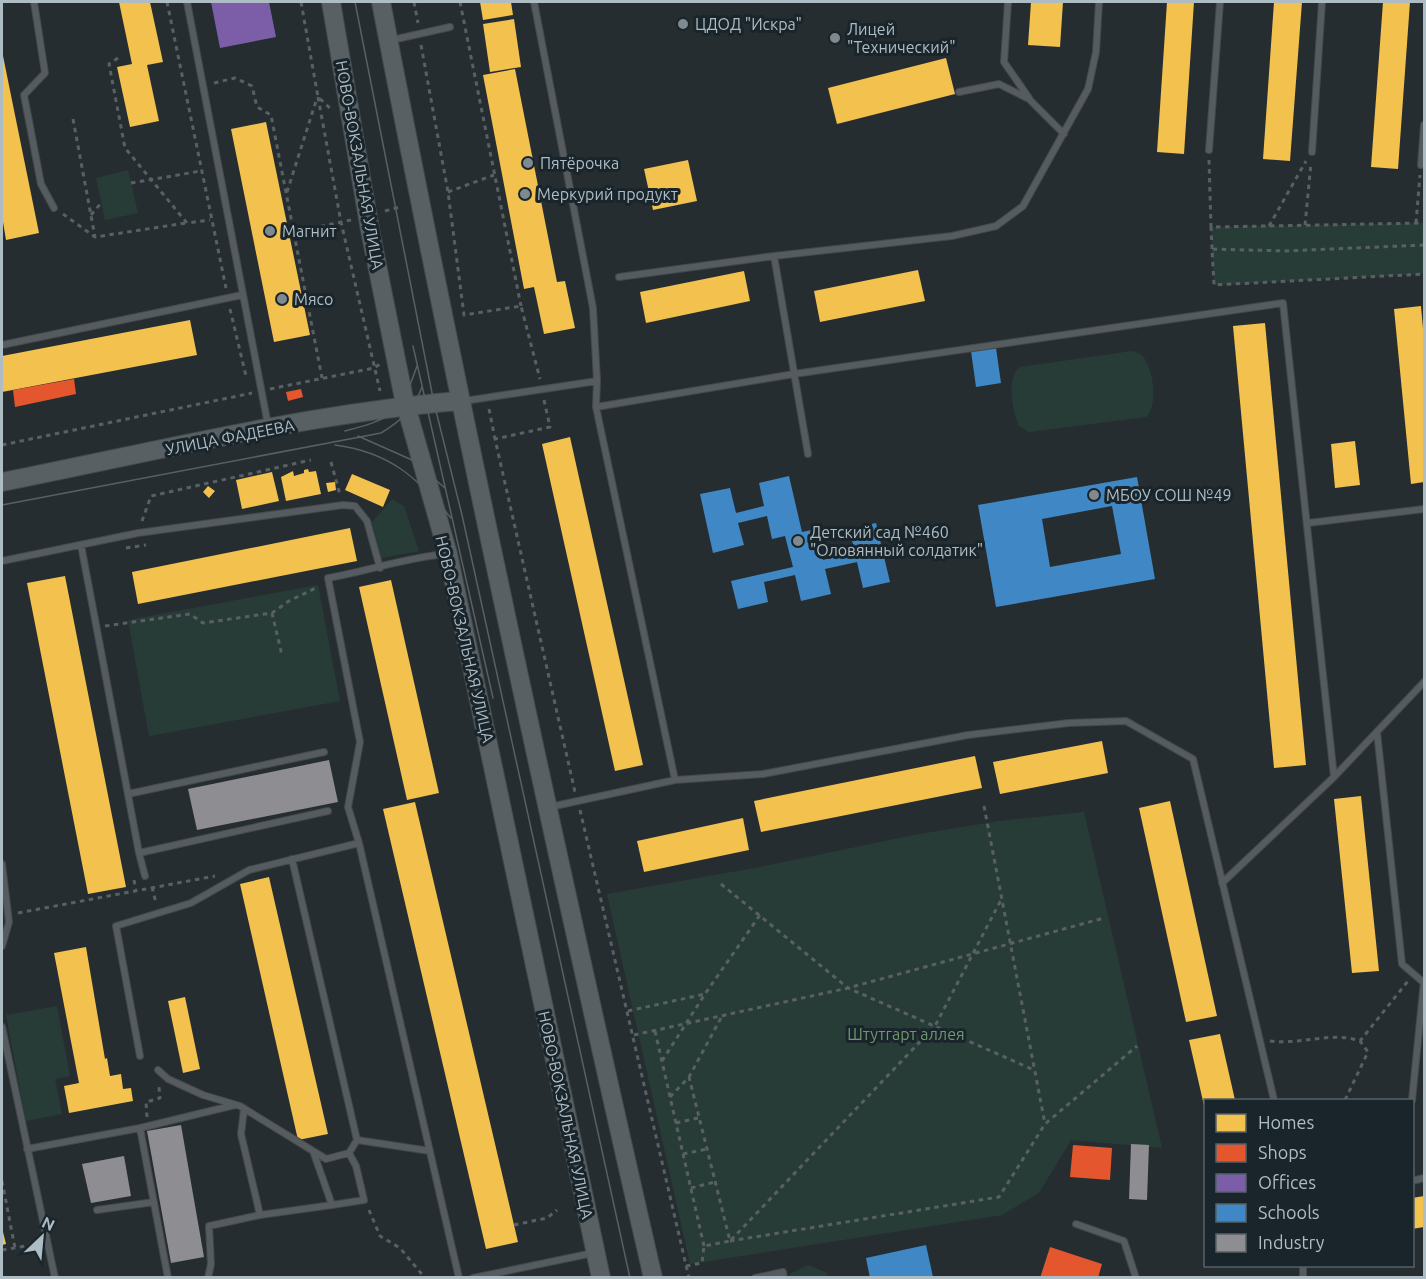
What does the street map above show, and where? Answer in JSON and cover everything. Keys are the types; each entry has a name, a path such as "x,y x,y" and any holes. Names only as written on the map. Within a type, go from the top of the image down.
{"main road":[{"name":"НОВО-ВОКЗАЛЬНАЯ УЛИЦА","path":"331,2 370,230 405,406 448,554 601,1278"},
{"path":"381,2 459,401 586,984 653,1278"},
{"name":"УЛИЦА ФАДЕЕВА","path":"2,482 268,429 405,406 459,401"}],"lane":[{"path":"34,2 45,73 24,95 41,184 54,208"},
{"path":"187,2 268,429"},
{"path":"534,2 593,308 596,407 675,780"},
{"path":"1008,2 1004,62 1029,99 1064,134"},
{"path":"619,277 774,256 952,236 996,226 1023,206 1088,89 1096,52 1099,2"},
{"path":"1209,150 1220,2"},
{"path":"1312,152 1322,2"},
{"path":"389,41 450,27"},
{"path":"958,92 999,84 1029,99"},
{"path":"1421,165 1425,125"},
{"path":"774,256 808,454"},
{"path":"2,345 242,295"},
{"path":"596,407 794,374 1283,303 1334,777"},
{"path":"459,401 597,381"},
{"path":"2,561 138,533 343,505 355,506 363,513 380,568"},
{"path":"1308,524 1425,509"},
{"path":"81,545 99,627 144,876"},
{"path":"448,554 420,557 380,568 328,578 360,742 348,807 359,843 459,1278"},
{"path":"1222,883 1334,777 1425,682"},
{"path":"549,807 675,780 762,774 968,735 1069,723 1126,721 1193,759 1274,1099"},
{"path":"1377,732 1402,964 1424,981 1412,1099"},
{"path":"128,794 324,752"},
{"path":"139,853 328,812"},
{"path":"140,1056 116,926 191,903 249,870 359,843"},
{"path":"158,1070 168,1079 203,1095 236,1105 326,1159 349,1153 357,1140 292,859"},
{"path":"2,864 9,922 2,946"},
{"path":"2,1027 55,1278"},
{"path":"27,1149 140,1128 236,1105"},
{"path":"244,1110 241,1134 260,1215"},
{"path":"140,1128 168,1278"},
{"path":"357,1140 430,1151"},
{"path":"313,1151 332,1205"},
{"path":"208,1278 211,1264 209,1226 260,1215 364,1200 356,1166 349,1153"},
{"path":"97,1210 154,1202"},
{"path":"1077,1224 1124,1241 1136,1278"},
{"path":"473,1278 595,1253"},
{"path":"755,1278 783,1272 784,1278"}],"path":[{"path":"167,2 211,220 250,393"},
{"path":"414,2 448,192 464,315 520,306"},
{"path":"460,2 520,306 550,427 495,440 689,1278"},
{"path":"118,58 109,64 125,148 187,223"},
{"path":"204,85 235,78 252,86 257,107 271,115 322,378"},
{"path":"287,193 318,97 341,222 380,391"},
{"path":"73,119 96,237"},
{"path":"1209,150 1214,285 1425,274"},
{"path":"1305,225 1312,152"},
{"path":"1269,226 1312,152"},
{"path":"1416,223 1421,165"},
{"path":"131,183 201,171"},
{"path":"448,192 495,175"},
{"path":"91,215 101,203"},
{"path":"383,211 400,207"},
{"path":"54,208 96,237 211,220"},
{"path":"294,232 357,219"},
{"path":"1211,227 1425,223"},
{"path":"1212,249 1285,251 1425,245"},
{"path":"2,445 306,381"},
{"path":"140,526 151,496 311,460"},
{"path":"331,462 343,505"},
{"path":"118,550 152,544"},
{"path":"99,627 190,614 202,623 272,613 289,601 314,591 328,578"},
{"path":"272,613 281,651 276,652"},
{"path":"984,806 1045,1124"},
{"path":"8,914 215,876"},
{"path":"722,884 848,988 1034,1070"},
{"path":"152,887 159,913"},
{"path":"730,1241 935,1026 1002,898"},
{"path":"662,1061 760,915"},
{"path":"634,1035 848,988 1104,918"},
{"path":"1360,1041 1414,974"},
{"path":"628,1011 705,994"},
{"path":"670,1097 688,1077 723,1014"},
{"path":"655,1031 704,1246 702,1263 686,1266"},
{"path":"1260,1039 1299,1043 1348,1036 1360,1041 1368,1052 1346,1099"},
{"path":"704,1246 999,1197 1045,1124 1137,1046"},
{"path":"140,1128 147,1120 146,1102 160,1098 158,1070"},
{"path":"688,1077 730,1241"},
{"path":"676,1123 699,1118"},
{"path":"683,1154 706,1149"},
{"path":"2,1181 15,1248"},
{"path":"691,1188 715,1182"},
{"path":"364,1200 380,1236 400,1248 425,1278"},
{"path":"514,1225 547,1218 556,1210"},
{"path":"2,1250 47,1242"}],"green space":[{"path":"128,170 138,213 105,220 96,178"},
{"path":"1424,223 1424,274 1214,285 1211,227"},
{"path":"1132,351 1142,355 1152,377 1152,404 1146,417 1029,432 1019,426 1014,412 1012,386 1020,367"},
{"path":"392,499 404,506 419,551 381,558 372,522"},
{"path":"318,585 340,701 149,736 128,620"},
{"name":"Штутгарт аллея","path":"1084,812 1162,1148 1071,1140 1039,1193 1002,1215 690,1264 607,894 760,867 914,835 999,821"},
{"path":"57,1006 70,1076 55,1079 62,1114 26,1121 6,1015"},
{"path":"808,1265 827,1273 827,1277 790,1277 790,1274"}],"building: Homes":[{"path":"119,2 150,2 163,62 147,65 159,121 130,127 117,67 132,64"},
{"path":"480,2 511,2 513,15 483,20"},
{"path":"1031,2 1063,2 1060,47 1028,45"},
{"path":"1167,2 1194,2 1184,154 1157,152"},
{"path":"1274,2 1302,2 1290,161 1263,159"},
{"path":"1383,2 1410,2 1398,169 1371,167"},
{"path":"514,19 521,67 490,72 483,24"},
{"path":"2,51 39,233 6,240 2,216"},
{"path":"946,58 955,94 837,124 828,88"},
{"path":"515,69 557,282 565,281 575,328 544,334 534,287 524,289 483,75"},
{"path":"266,122 310,335 274,342 231,129"},
{"path":"688,160 697,201 653,210 644,169"},
{"path":"918,270 925,301 820,322 814,291"},
{"path":"744,271 750,301 646,323 640,292"},
{"path":"1421,306 1424,340 1424,482 1411,484 1394,309"},
{"path":"190,320 197,355 2,392 2,356"},
{"path":"1265,323 1306,765 1274,768 1233,326"},
{"path":"570,437 643,765 615,771 542,444"},
{"path":"1355,441 1360,485 1335,488 1331,444"},
{"path":"308,469 309,472 316,471 321,494 286,501 281,477 293,471 294,476"},
{"path":"272,472 279,501 242,509 236,480"},
{"path":"352,474 390,490 383,507 345,490"},
{"path":"335,482 336,490 328,492 326,483"},
{"path":"208,486 215,491 209,498 203,492"},
{"path":"350,528 357,561 138,604 132,572"},
{"path":"65,576 126,887 88,894 27,583"},
{"path":"391,580 439,793 407,800 359,587"},
{"path":"1102,741 1108,773 1000,794 993,762"},
{"path":"975,756 982,788 761,832 754,801"},
{"path":"1361,796 1379,971 1352,973 1334,799"},
{"path":"1170,801 1217,1016 1186,1022 1139,808"},
{"path":"415,802 518,1242 486,1249 383,809"},
{"path":"743,818 749,850 644,872 637,841"},
{"path":"269,877 328,1134 298,1140 240,884"},
{"path":"86,947 105,1059 107,1058 110,1076 121,1074 123,1089 131,1088 133,1101 69,1113 64,1086 79,1083 54,953"},
{"path":"185,997 200,1069 183,1073 168,1001"},
{"path":"1220,1034 1235,1099 1204,1099 1204,1106 1189,1040"},
{"path":"1424,1196 1424,1227 1414,1229 1414,1198"},
{"path":"2,1228 6,1244 2,1245"}],"building: Shops":[{"path":"74,379 76,394 15,407 13,390"},
{"path":"301,389 303,397 288,401 286,392"},
{"path":"1073,1145 1112,1148 1110,1180 1070,1177"},
{"path":"1050,1247 1102,1264 1098,1278 1040,1278"}],"building: Offices":[{"path":"211,2 269,2 276,37 220,48"}],"building: Schools":[{"path":"996,348 1001,383 976,387 971,351"},
{"path":"789,476 802,532 816,529 823,560 855,552 849,529 876,523 890,582 863,588 857,562 825,569 831,594 801,601 795,575 764,582 768,602 738,609 731,581 793,567 785,536 772,539 767,516 738,523 744,545 713,553 700,494 730,488 736,513 764,506 759,483"},
{"path":"1137,477 1155,579 996,607 978,505","holes":["1112,506 1121,554 1050,567 1042,519"]},
{"path":"926,1245 933,1277 870,1278 866,1258"}],"building: Industry":[{"path":"329,760 338,802 197,830 188,789"},
{"path":"181,1125 204,1257 171,1263 147,1131"},
{"path":"1131,1144 1149,1145 1147,1200 1129,1199"},
{"path":"124,1156 131,1196 91,1203 82,1164"}],"tram line":[{"path":"355,2 434,403 462,515 630,1278"},
{"path":"413,346 493,698"},
{"path":"345,431 374,422 393,412 406,394 417,366"},
{"path":"2,505 381,433 406,414 422,387"},
{"path":"358,436 412,460 445,488"},
{"path":"335,445 354,448 386,460 414,479 451,518"}],"place":[{"name":"ЦДОД \"Искра\"","path":"683,24"},
{"name":"Лицей \"Технический\"","path":"835,38"},
{"name":"Пятёрочка","path":"528,163"},
{"name":"Меркурий продукт","path":"525,194"},
{"name":"Магнит","path":"270,231"},
{"name":"Мясо","path":"282,299"},
{"name":"МБОУ СОШ №49","path":"1094,495"},
{"name":"Детский сад №460 \"Оловянный солдатик\"","path":"798,541"}]}
